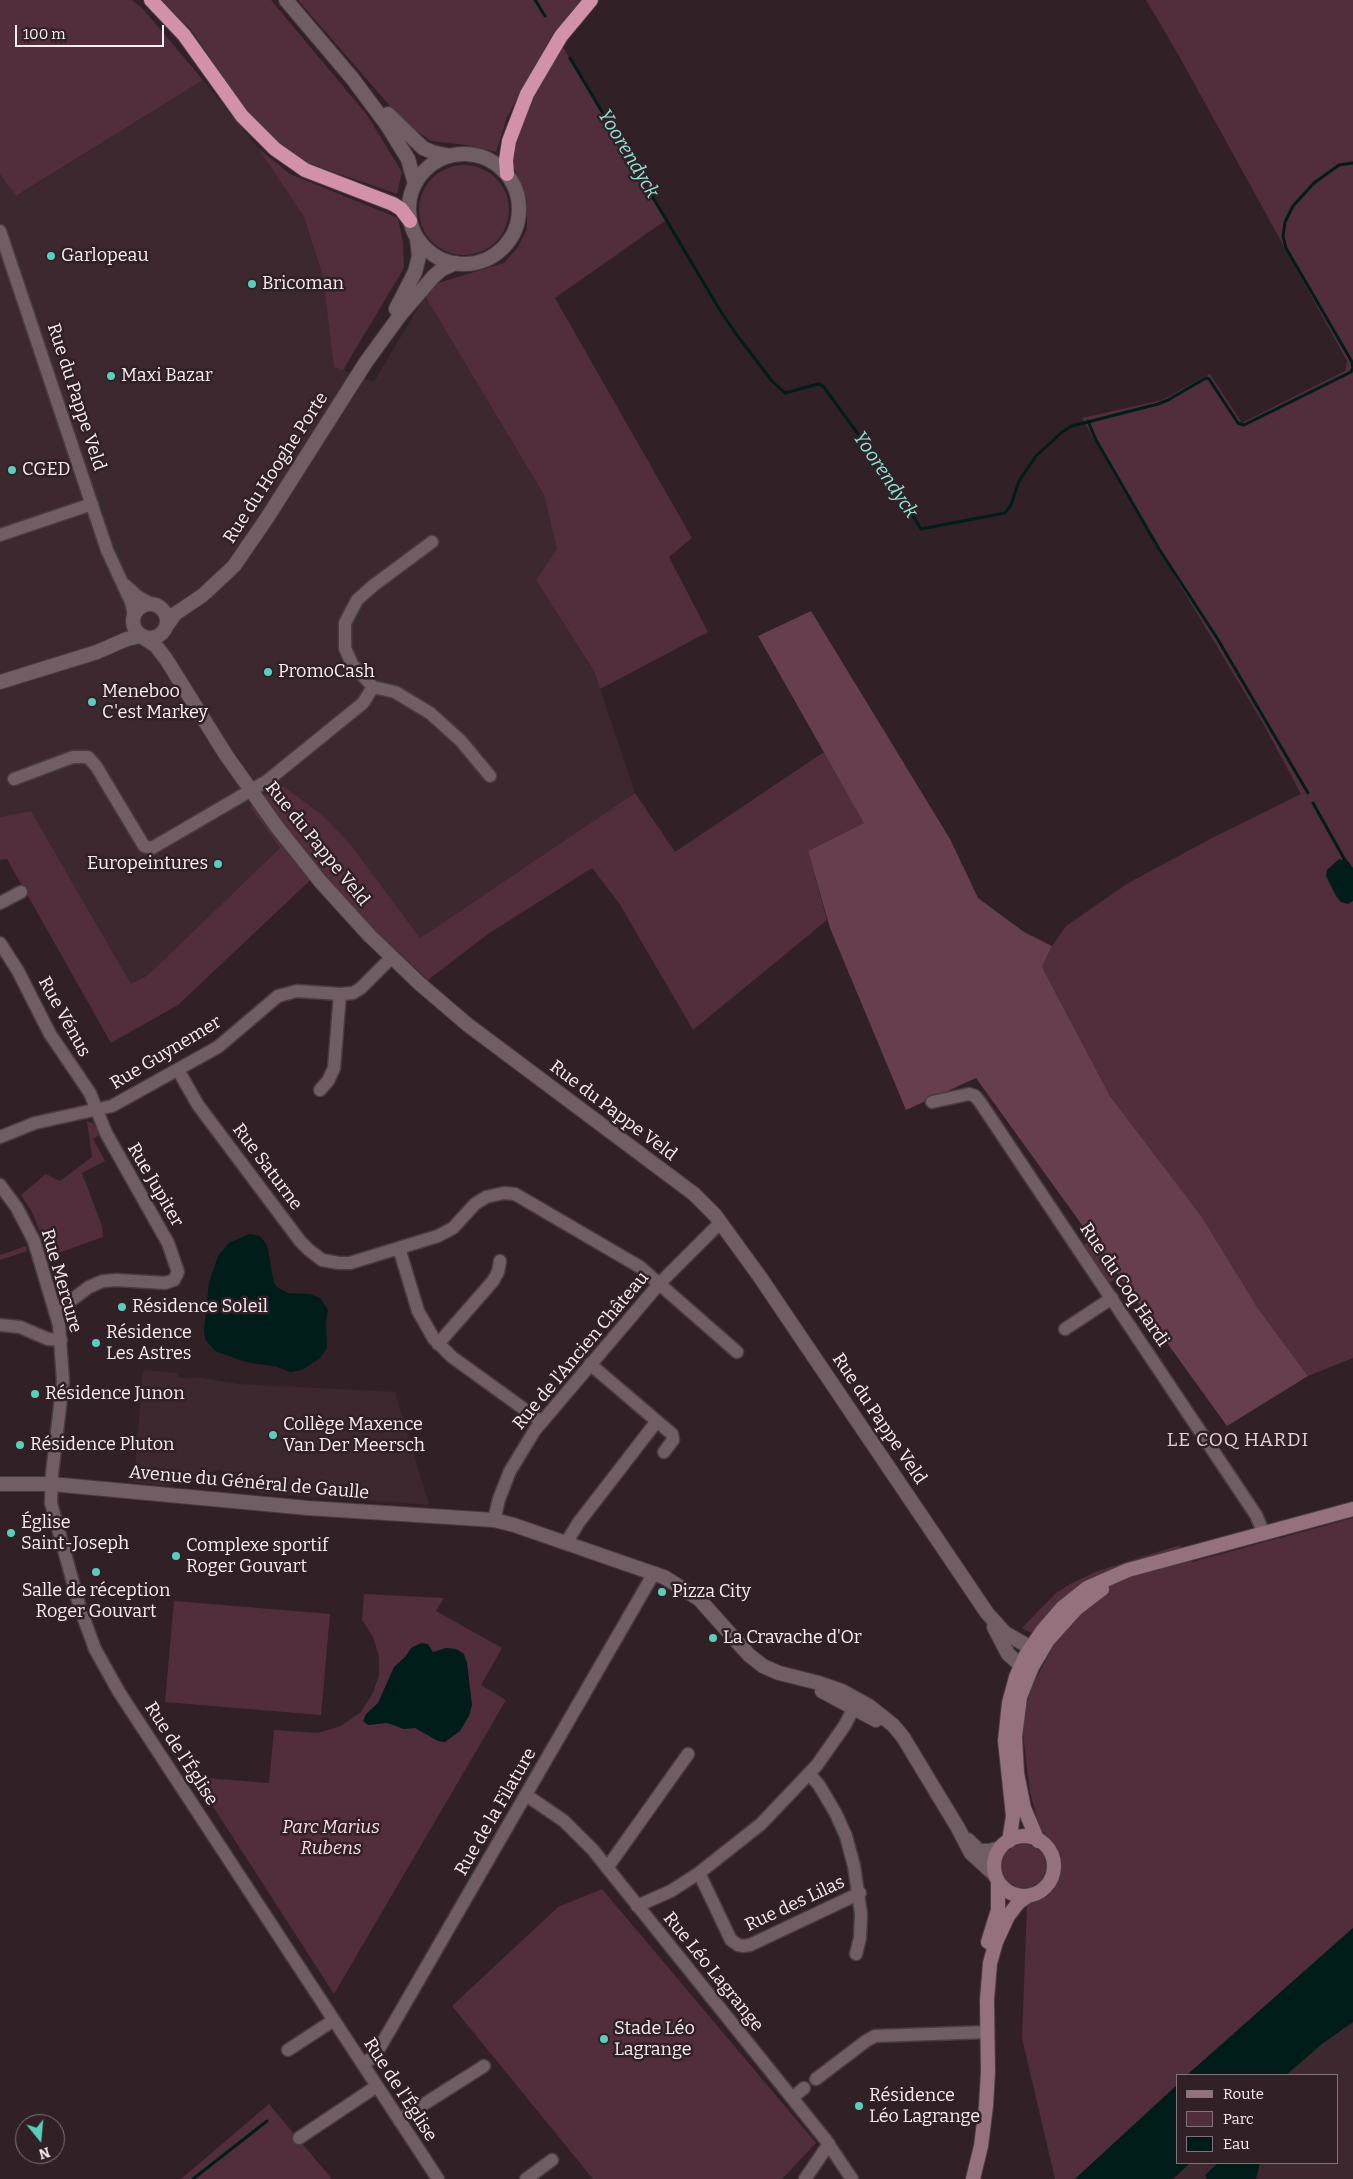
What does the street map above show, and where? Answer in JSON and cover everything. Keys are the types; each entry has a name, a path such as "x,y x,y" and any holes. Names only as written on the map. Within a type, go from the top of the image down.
{"highway":[{"path":"151,0 178,28 242,116 274,149 305,170 393,204 405,212 410,221"},
{"path":"507,174 506,160 509,141 527,94 558,40 591,0"}],"main road":[{"path":"973,2179 981,2146 986,2106 988,2032 985,1959 988,1941 998,1910 995,1860 1005,1844 1013,1816 1006,1761 1005,1728 1010,1697 1035,1650 1061,1624 1078,1600 1120,1580 1206,1550 1353,1509"},
{"path":"1026,1667 1017,1711 1015,1755 1023,1803 1038,1841"},
{"path":"987,2000 990,1963 1000,1933 1013,1909 1028,1896 1044,1888 1053,1872 1051,1855 1045,1846 1038,1841 1024,1837 1005,1844"},
{"path":"997,1878 1012,1894 1028,1896"}],"street":[{"path":"286,0 352,78 396,137 411,166 415,184"},
{"path":"352,78 418,144 432,152 450,156 467,154 483,158 494,163 507,174 515,189 519,206 518,222 511,238 500,251 486,260 469,264 456,264 433,254 416,236 410,221 409,204 415,184 432,165 450,156"},
{"name":"Rue du Pappe Veld","path":"0,231 92,504 117,574 131,602 134,616"},
{"name":"Rue du Hooghe Porte","path":"166,628 179,611 228,573 243,553 366,362 415,272 419,256 416,236"},
{"name":"Rue du Hooghe Porte","path":"366,362 418,293 438,272 456,264"},
{"path":"0,535 92,504"},
{"path":"432,542 362,594 347,617 343,636 347,653 361,675 373,687 395,692 430,713 461,741 490,776"},
{"name":"Rue du Pappe Veld","path":"117,574 134,593 155,605"},
{"name":"Rue du Hooghe Porte","path":"155,605 180,602 210,588"},
{"path":"0,682 97,652 126,639 156,638 166,628 166,614 155,605 142,606 116,636 77,658"},
{"path":"134,616 134,628 143,637"},
{"name":"Rue du Pappe Veld","path":"166,628 168,650 177,674"},
{"name":"Rue du Pappe Veld","path":"143,637 158,649 177,674 211,732 250,791 320,881 392,957 468,1025 694,1194 721,1222 987,1612 1002,1631 1035,1650"},
{"path":"14,779 73,756 88,757 96,766 144,846 154,847 266,781 363,703 373,687"},
{"path":"0,903 21,892"},
{"name":"Rue Vénus","path":"0,943 22,977 50,1034 90,1094 96,1110"},
{"name":"Rue Guynemer","path":"0,1137 35,1123 116,1104 218,1047 281,994 301,990 340,994 358,991 392,957"},
{"path":"320,1090 328,1081 334,1068 340,994"},
{"name":"Rue Saturne","path":"178,1070 198,1105 308,1250 322,1260 345,1263 399,1248"},
{"name":"Rue du Coq Hardi","path":"932,1102 964,1094 975,1096 1256,1515 1264,1534"},
{"name":"Rue Jupiter","path":"55,1310 89,1287 103,1282 117,1280 162,1284 171,1282 176,1278 177,1268 170,1247 106,1133 96,1110"},
{"name":"Rue Mercure","path":"0,1185 17,1208 31,1234 55,1310 61,1340 62,1391 51,1484"},
{"path":"542,1422 452,1357 438,1344 418,1311 399,1248 443,1234 453,1228 480,1200 492,1195 510,1193 527,1200 636,1264 736,1352"},
{"name":"Rue de l'Ancien Château","path":"494,1520 499,1499 510,1471 542,1422 659,1284 721,1222"},
{"path":"438,1344 493,1281 498,1272 500,1261"},
{"path":"1064,1329 1112,1298"},
{"path":"0,1325 20,1327 48,1339 61,1340"},
{"path":"590,1364 672,1434 674,1438 664,1452"},
{"path":"566,1543 579,1522 657,1421"},
{"name":"Avenue du Général de Gaulle","path":"0,1484 51,1484 299,1507 494,1520 514,1525 654,1573 676,1583 699,1599 758,1663 788,1676 832,1687 893,1725 912,1752 958,1828"},
{"name":"Rue de l'Église","path":"51,1484 52,1508 69,1572 88,1633 104,1667 438,2179"},
{"name":"Rue de la Filature","path":"363,2064 373,2057 380,2047 654,1573"},
{"name":"Rue du Pappe Veld","path":"987,1612 1006,1651 1026,1667"},
{"path":"637,1906 671,1891 699,1873 755,1829 809,1774 845,1725 856,1703"},
{"path":"607,1868 688,1754"},
{"name":"Rue des Lilas","path":"809,1774 828,1800 843,1829 850,1851 860,1892 861,1931 856,1954"},
{"name":"Rue Léo Lagrange","path":"526,1795 571,1827 607,1868 829,2144 852,2179"},
{"path":"958,1828 977,1850 987,1852 1005,1844"},
{"path":"958,1828 970,1853 997,1878"},
{"name":"Rue des Lilas","path":"699,1873 731,1940 735,1944 744,1946 750,1945 860,1892"},
{"path":"288,2050 334,2020"},
{"path":"816,2079 866,2041 878,2035 988,2032"},
{"path":"399,2120 484,2066"},
{"path":"298,2138 377,2086"},
{"path":"792,2098 804,2088"},
{"path":"805,2179 829,2144"},
{"path":"526,2179 552,2160"}],"shaded area":[{"path":"203,80 258,148 304,217 323,277 335,367 374,382 425,296 544,495 557,549 536,580 594,671 635,793 420,938 350,844 337,832 250,807 280,848 148,975 131,984 31,811 0,817 0,174 17,196"},
{"path":"811,611 950,839 978,898 1024,932 1052,946 1042,967 1110,1096 1202,1217 1257,1307 1308,1376 1227,1426 976,1078 906,1110 830,928 808,851 864,823 758,636"},
{"name":"Collège Maxence Van Der Meersch","path":"143,1370 178,1373 178,1377 190,1379 196,1377 238,1384 395,1392 429,1505 349,1499 346,1494 331,1498 257,1493 254,1487 224,1483 222,1469 167,1486 134,1482"},
{"path":"1353,2022 1353,2179 1173,2179 1189,2164 1338,2164 1338,2074 1287,2074 1323,2043"}],"green space":[{"path":"0,0 132,0 143,9 203,80 16,196 0,174"},
{"path":"158,0 271,0 367,115 402,172 397,194 294,158 247,111 190,28"},
{"path":"298,0 583,0 543,52 507,117 496,152 467,145 431,141 403,121"},
{"path":"1146,0 1353,0 1353,1358 1308,1376 1257,1307 1202,1217 1110,1096 1042,967 1052,946 1066,926 1130,882 1214,837 1301,794 1264,725 1082,418 1162,400 1210,374 1242,423 1345,371 1347,361 1178,54"},
{"path":"563,47 666,220 555,298 692,538 669,557 708,632 600,689 594,671 536,580 557,549 544,495 425,296 438,283 504,263 518,247 527,229 527,202 510,156 518,128 549,68"},
{"path":"258,148 290,174 398,218 403,242 404,268 343,370 334,367 323,277 304,217"},
{"path":"464,165 481,169 496,178 505,193 509,210 505,227 496,242 481,251 464,255 447,251 432,242 423,227 419,210 423,193 432,178 447,169"},
{"path":"824,752 865,823 808,851 827,920 693,1030 619,903 592,868 488,934 428,980 354,910 320,871 178,1005 111,1043 7,859 0,860 0,817 31,811 131,984 148,975 280,848 250,807 280,784 322,815 350,844 420,938 635,793 675,852"},
{"path":"87,1121 94,1124 99,1135 93,1139 105,1161 82,1173 102,1226 103,1237 50,1256 32,1212 21,1195 46,1174 60,1181 92,1157"},
{"path":"1091,1240 1117,1278 1108,1284 1082,1246"},
{"path":"26,1246 27,1251 0,1260 0,1255"},
{"path":"1353,1518 1353,1928 1188,2074 1176,2074 1176,2086 1075,2179 1055,2179 1022,2038 1027,1905 1047,1897 1055,1888 1061,1872 1060,1853 1054,1843 1040,1829 1030,1792 1023,1734 1025,1710 1031,1688 1054,1645 1022,1628 1056,1593 1095,1572 1180,1545 1192,1562"},
{"name":"Parc Marius Rubens","path":"364,1594 444,1598 436,1611 502,1648 481,1685 506,1700 334,1994 194,1777 269,1783 274,1730 318,1733 341,1726 361,1712 372,1695 379,1675 379,1657 373,1637 362,1620"},
{"path":"174,1601 330,1614 321,1715 165,1702"},
{"path":"1028,1844 1040,1850 1045,1857 1045,1875 1040,1882 1033,1887 1020,1888 1008,1882 1003,1875 1002,1862 1008,1850 1015,1845"},
{"name":"Stade Léo Lagrange","path":"602,1889 816,2143 782,2179 593,2179 452,2006 558,1907"},
{"path":"269,2104 332,2179 181,2179"}],"water":[{"path":"1339,859 1348,861 1353,868 1353,901 1348,904 1341,902 1336,896 1326,876 1327,870"},
{"path":"250,1234 260,1236 267,1245 274,1283 277,1287 288,1293 310,1294 320,1298 328,1310 326,1323 327,1348 320,1358 302,1370 290,1372 275,1366 243,1361 215,1351 205,1339 204,1330 209,1282 218,1256 229,1243"},
{"path":"421,1643 428,1644 433,1652 446,1648 456,1649 464,1654 467,1663 472,1705 469,1716 460,1731 445,1742 438,1741 415,1728 404,1729 387,1723 368,1725 363,1721 366,1714 378,1703 394,1667 405,1657 411,1648"},
{"path":"1353,1928 1353,2022 1323,2043 1287,2074 1188,2074"},
{"path":"1176,2086 1176,2164 1189,2164 1173,2179 1075,2179"},
{"path":"1217,2164 1260,2164 1256,2179 1207,2179 1205,2175"}],"waterway":[{"name":"Yoorendyck","path":"535,0 545,16"},
{"name":"Yoorendyck","path":"570,58 721,312 739,338 772,381 785,393 818,384 823,386 885,471 921,529 1005,513 1011,505 1019,481 1036,456 1062,432 1072,426 1158,404 1206,378 1209,379 1238,423 1244,425 1351,372 1353,368 1352,362 1286,248 1283,236 1285,222 1293,206 1314,183 1339,165 1353,163"},
{"path":"1088,421 1096,440 1159,549 1217,638 1308,793"},
{"path":"1313,803 1346,862"},
{"path":"193,2179 267,2121"}],"place":[{"name":"Garlopeau","path":"51,256"},
{"name":"Bricoman","path":"252,284"},
{"name":"Maxi Bazar","path":"111,376"},
{"name":"CGED","path":"12,470"},
{"name":"PromoCash","path":"268,672"},
{"name":"Meneboo C'est Markey","path":"92,702"},
{"name":"Europeintures","path":"218,864"},
{"name":"Résidence Soleil","path":"122,1307"},
{"name":"Résidence Les Astres","path":"96,1343"},
{"name":"Résidence Junon","path":"35,1394"},
{"name":"Collège Maxence Van Der Meersch","path":"273,1435"},
{"name":"Résidence Pluton","path":"20,1445"},
{"name":"Église Saint-Joseph","path":"11,1533"},
{"name":"Complexe sportif Roger Gouvart","path":"176,1556"},
{"name":"Salle de réception Roger Gouvart","path":"96,1572"},
{"name":"Pizza City","path":"662,1592"},
{"name":"La Cravache d'Or","path":"713,1638"},
{"name":"Stade Léo Lagrange","path":"604,2039"},
{"name":"Résidence Léo Lagrange","path":"859,2106"}],"district":[{"name":"LE COQ HARDI","path":"1238,1441"}]}
